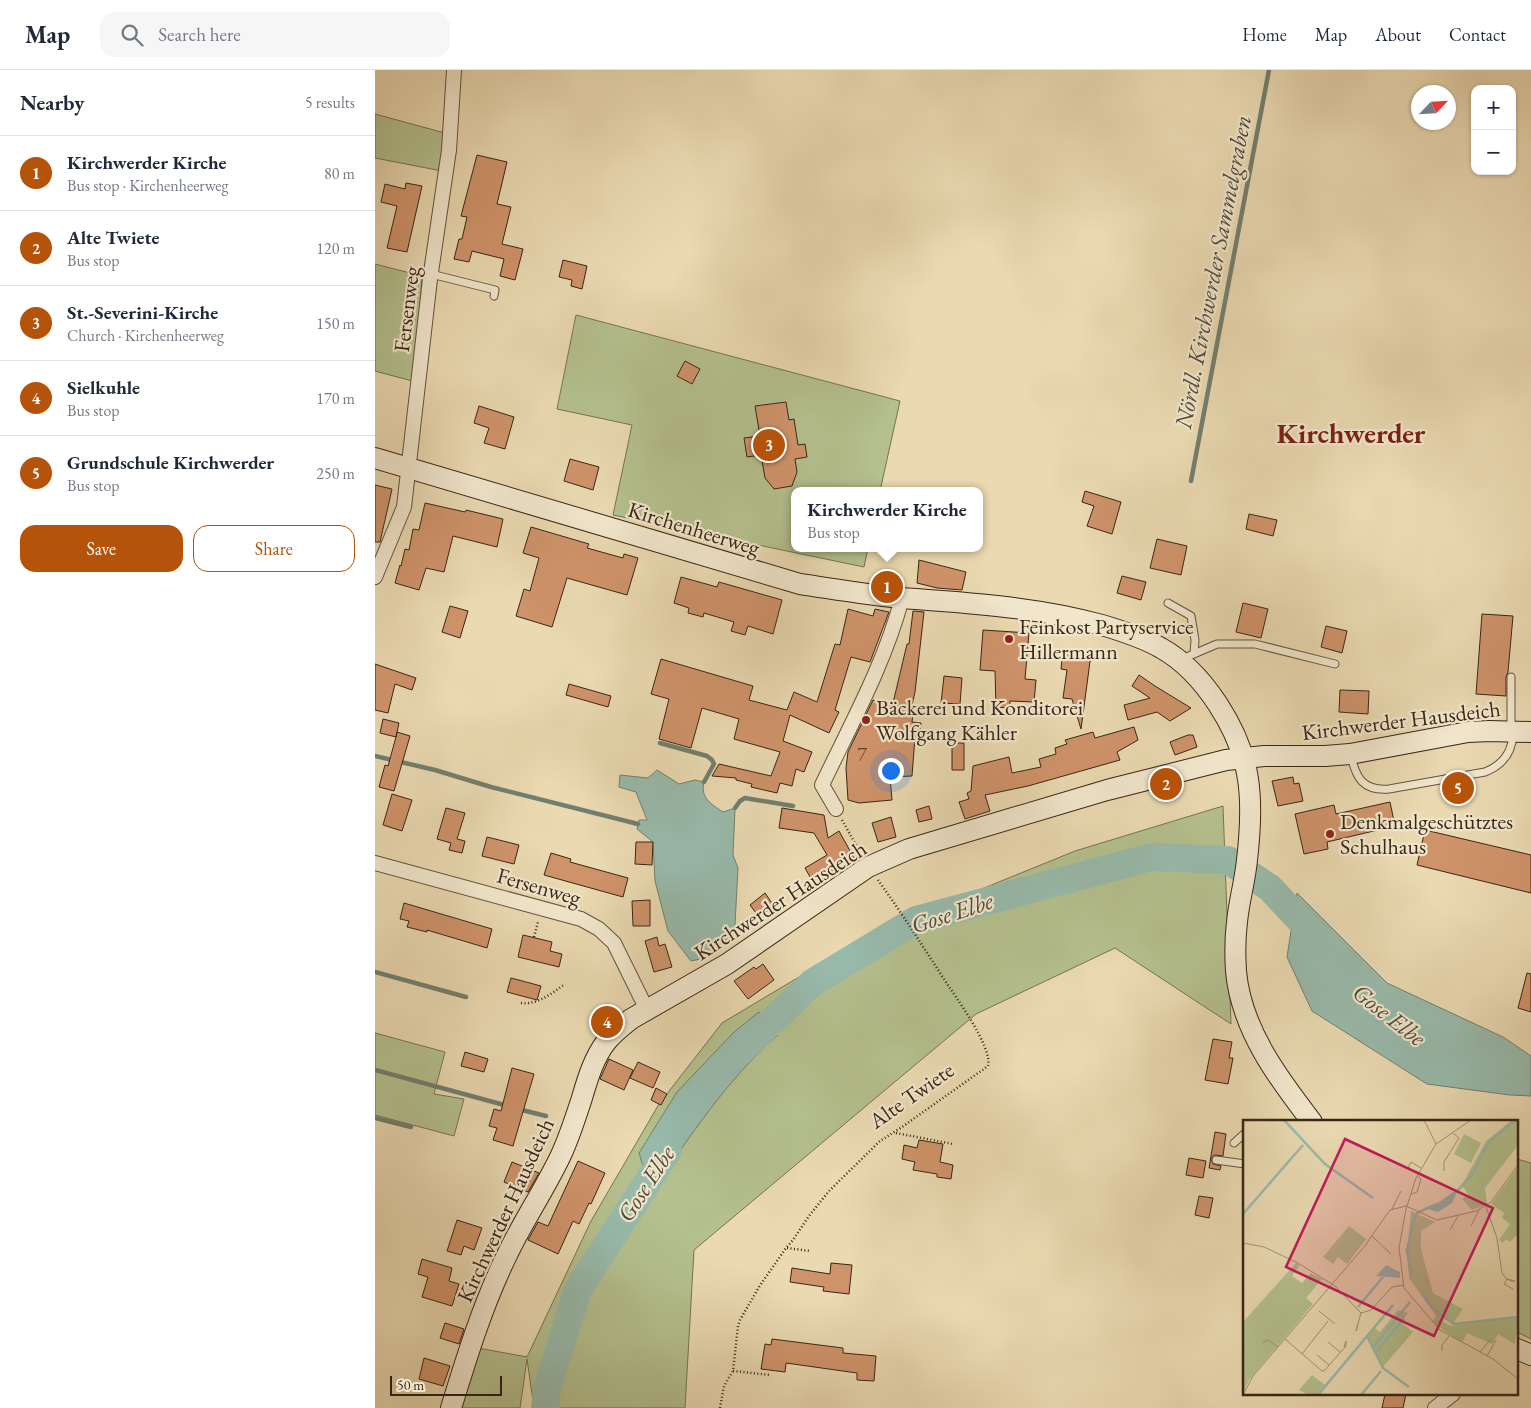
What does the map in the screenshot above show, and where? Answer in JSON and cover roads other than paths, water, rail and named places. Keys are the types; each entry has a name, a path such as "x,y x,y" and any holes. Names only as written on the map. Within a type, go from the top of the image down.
{"street":[{"name":"Fersenweg","path":"375,577 404,507 431,274 449,150 453,70"},
{"name":"Kirchenheerweg","path":"375,458 800,584 902,598 994,605 1060,615 1103,625 1187,657 1194,673 1232,730 1244,758 1248,780 1250,798 1247,859 1237,921 1236,946 1237,973 1242,998 1251,1029 1265,1056 1290,1094 1310,1120"},
{"path":"836,809 822,785 875,674 894,628 902,598"},
{"name":"Kirchwerder Hausdeich","path":"451,1408 469,1348 496,1278 519,1230 562,1153 596,1059 605,1043 617,1030 647,1010 727,964 868,867 909,849 1102,791 1226,760 1350,754 1468,732 1518,731"},
{"name":"Fersenweg","path":"375,863 581,919 599,929 614,943 647,1010"},
{"path":"1519,1350 1531,1355"},
{"path":"1435,1408 1450,1396"}],"lane":[{"path":"431,274 495,290 494,296"},
{"path":"1168,603 1191,616 1195,640 1187,657"},
{"path":"1187,657 1217,644 1255,644 1335,664"},
{"path":"1350,754 1357,775 1366,786 1379,790 1494,769 1509,753 1518,731 1511,677"},
{"path":"1235,1143 1243,1135"},
{"path":"1216,1160 1243,1164"}],"water":[{"path":"657,770 679,784 695,780 704,782 703,788 707,800 723,812 735,808 733,855 738,868 735,924 732,936 701,959 691,961 668,931 655,881 653,842 637,829 639,820 647,820 636,792 619,787 620,775 648,778"},
{"path":"1297,893 1387,983 1503,1037 1531,1056 1531,1096 1427,1084 1312,1011 1287,957"},
{"path":"759,1012 778,1035 742,1070 710,1109 651,1192 639,1153 677,1092 733,1033"}],"waterway":[{"name":"Nördl. Kirchwerder Sammelgraben","path":"1191,481 1269,70"},
{"path":"660,743 707,756 712,760 714,764 704,782"},
{"path":"375,756 638,824"},
{"path":"735,808 745,798 793,806"},
{"name":"Gose Elbe","path":"742,1050 812,983 916,920 1152,857 1228,860 1270,888 1319,942"},
{"path":"375,972 466,997"},
{"path":"375,1070 508,1106"},
{"path":"518,1109 546,1116"},
{"path":"375,1118 411,1127"},
{"name":"Gose Elbe","path":"545,1408 547,1389 578,1289 668,1151"}],"place":[{"name":"St.-Severini-Kirche","path":"769,445"},
{"name":"Kirchwerder Kirche","path":"887,587"},
{"name":"Feinkost Partyservice Hillermann","path":"1009,639"},
{"name":"Bäckerei und Konditorei Wolfgang Kähler","path":"866,720"},
{"name":"Alte Twiete","path":"1166,784"},
{"name":"Grundschule Kirchwerder","path":"1458,788"},
{"name":"Denkmalgeschütztes Schulhaus","path":"1330,834"},
{"name":"Sielkuhle","path":"607,1022"}],"district":[{"name":"Kirchwerder","path":"1351,433"}]}
